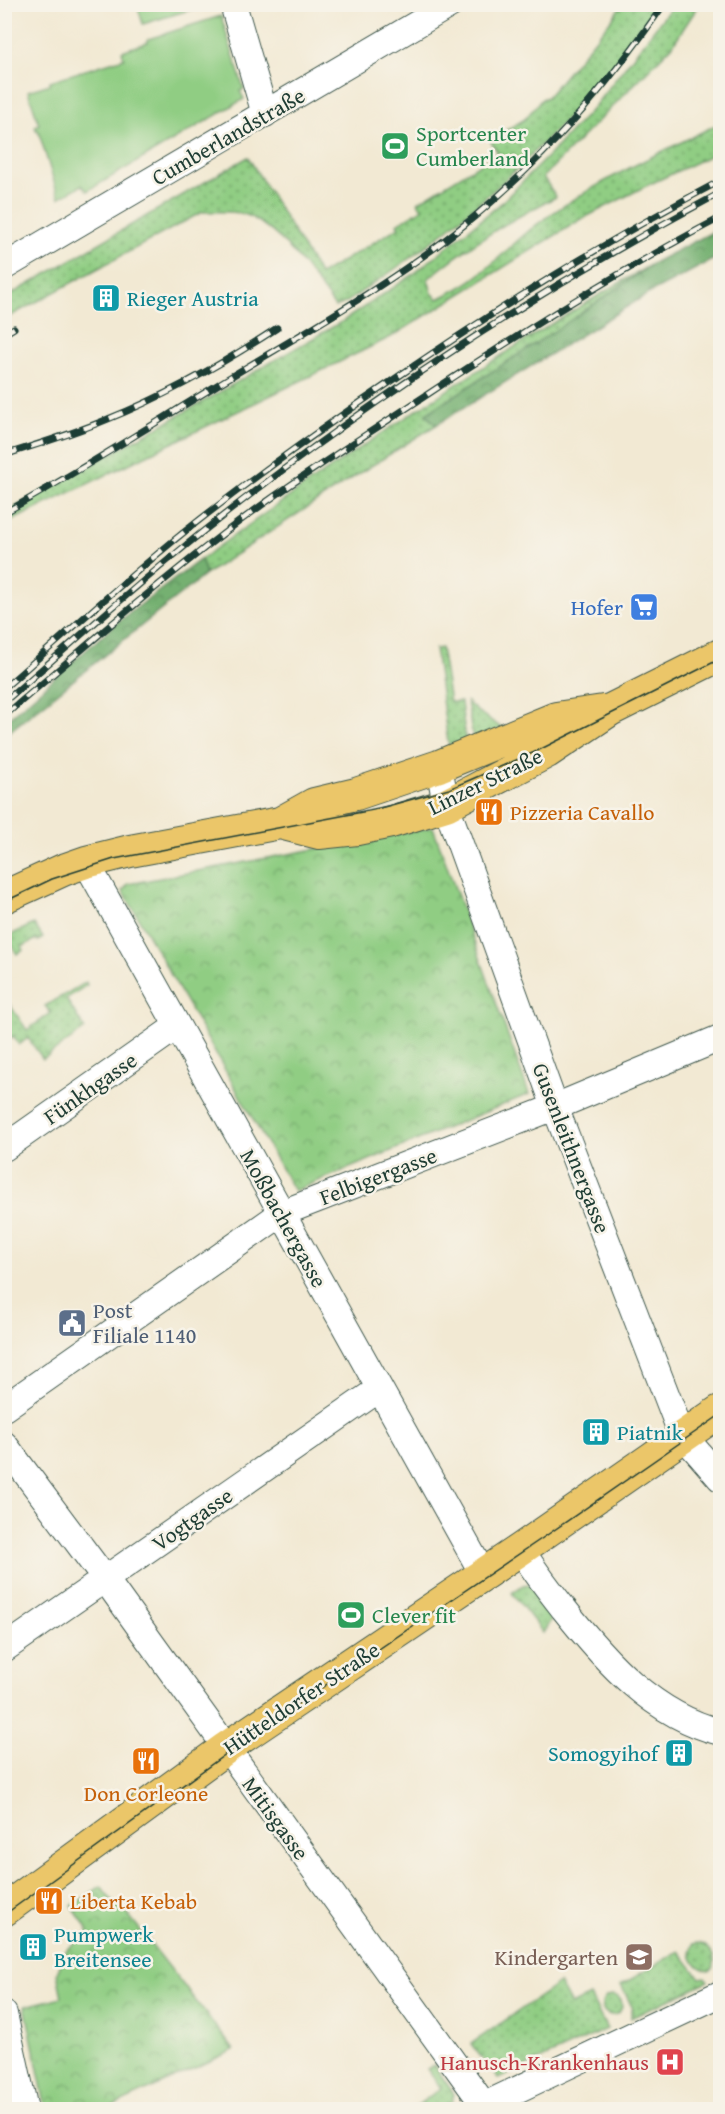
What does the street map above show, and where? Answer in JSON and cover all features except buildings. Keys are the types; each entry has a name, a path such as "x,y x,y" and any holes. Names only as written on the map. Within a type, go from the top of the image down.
{"main road":[{"name":"Linzer Straße","path":"280,823 319,834 391,822 446,805 547,752 610,710 720,654"},
{"name":"Linzer Straße","path":"4,897 86,862 130,851 280,823 314,804 356,794 439,766 556,718 610,710"},
{"name":"Hütteldorfer Straße","path":"4,1910 226,1748 521,1549 720,1411"}],"street":[{"path":"233,4 265,114"},
{"name":"Cumberlandstraße","path":"4,267 451,4"},
{"name":"Gusenleithnergasse","path":"439,766 446,805 555,1107 683,1436 720,1478"},
{"name":"Moßbachergasse","path":"86,862 483,1574"},
{"name":"Fünkhgasse","path":"4,1148 176,1027"},
{"name":"Felbigergasse","path":"4,1408 282,1214 555,1107 720,1038"},
{"name":"Vogtgasse","path":"4,1649 379,1389"},
{"name":"Mitisgasse","path":"4,1444 105,1579 479,2107"},
{"path":"521,1549 538,1577 594,1648 615,1669 638,1689 679,1716 720,1732"},
{"path":"479,2107 720,1994"},
{"path":"4,2014 25,2109"}],"green space":[{"path":"137,4 206,5 143,24"},
{"path":"622,4 656,5 605,74 577,107 514,172 481,201 406,261 347,302 335,307 297,257 262,224 249,216 238,213 202,212 5,319 5,298 248,157 320,275 399,227 397,224 422,209 418,202 498,153 490,140 525,119 542,99 547,97"},
{"path":"673,5 699,5 672,46 543,177 556,197 489,234 458,255 428,279 432,293 438,299 463,286 557,210 626,170 720,123 720,151 580,220 391,337 5,524 5,513 343,321 411,276 500,204 549,155 593,108"},
{"path":"221,16 244,89 240,91 244,99 87,191 82,185 59,198 38,130 36,130 35,126 39,124 28,91 50,84 50,81 124,58 122,51 148,42 148,39"},
{"path":"720,228 720,256 646,295 436,425 426,414 555,331 657,261"},
{"path":"657,261 426,415 436,425 206,574 201,559 312,481 482,367"},
{"path":"201,559 206,574 5,735 5,721 118,622"},
{"path":"441,648 450,702 461,702 466,743 453,748 448,743 435,649"},
{"path":"467,702 477,711 502,728 473,740"},
{"path":"433,827 529,1094 294,1191 123,891 128,884"},
{"path":"34,924 43,938 38,941 36,939 22,947 24,950 17,954 6,937"},
{"path":"86,982 87,985 66,999 85,1029 43,1059 28,1038 19,1045 13,1036 5,1042 5,998 27,1030 51,1013 45,1006"},
{"path":"529,1584 550,1610 551,1620 543,1633 512,1593 523,1585"},
{"path":"101,1886 115,1905 124,1909 234,2050 107,2109 46,2109 25,2006 62,1997 57,1973 67,1949 89,1932 72,1906"},
{"path":"693,1944 705,1946 711,1952 714,1960 713,1969 704,1970 694,1962 691,1949"},
{"path":"679,1951 700,1978 705,1977 708,1981 631,2018 633,2009 621,1985"},
{"path":"559,1983 571,2005 590,1996 607,2029 498,2079 471,2044"},
{"path":"612,1995 619,1998 622,2005 619,2012 612,2015 605,2012 602,2005 605,1998"},
{"path":"434,2065 454,2094 452,2102 436,2109 412,2109 441,2088 427,2069"}],"tram line":[{"path":"4,902 52,879 114,859 373,810 449,789 537,751 720,659"},
{"path":"4,1915 252,1735 720,1415"}],"railway":[{"path":"4,513 354,302 445,240 501,194 552,144 622,62 664,4"},
{"path":"4,688 183,533 316,433 517,298 597,249 720,181"},
{"path":"4,702 188,544 335,432 397,388 524,306 588,267 720,193"},
{"path":"4,716 168,577 272,498 532,327 606,282 720,218"},
{"path":"4,334 14,328"},
{"path":"4,455 83,429 152,400 237,354 277,328"}],"place":[{"name":"Sportcenter Cumberland","path":"395,146"},
{"name":"Rieger Austria","path":"106,298"},
{"name":"Hofer","path":"644,607"},
{"name":"Pizzeria Cavallo","path":"489,812"},
{"name":"Post Filiale 1140","path":"72,1323"},
{"name":"Piatnik","path":"596,1432"},
{"name":"Clever fit","path":"351,1615"},
{"name":"Somogyihof","path":"679,1753"},
{"name":"Don Corleone","path":"146,1761"},
{"name":"Liberta Kebab","path":"49,1901"},
{"name":"Pumpwerk Breitensee","path":"33,1947"},
{"name":"Kindergarten","path":"639,1957"},
{"name":"Hanusch-Krankenhaus","path":"670,2062"}]}
